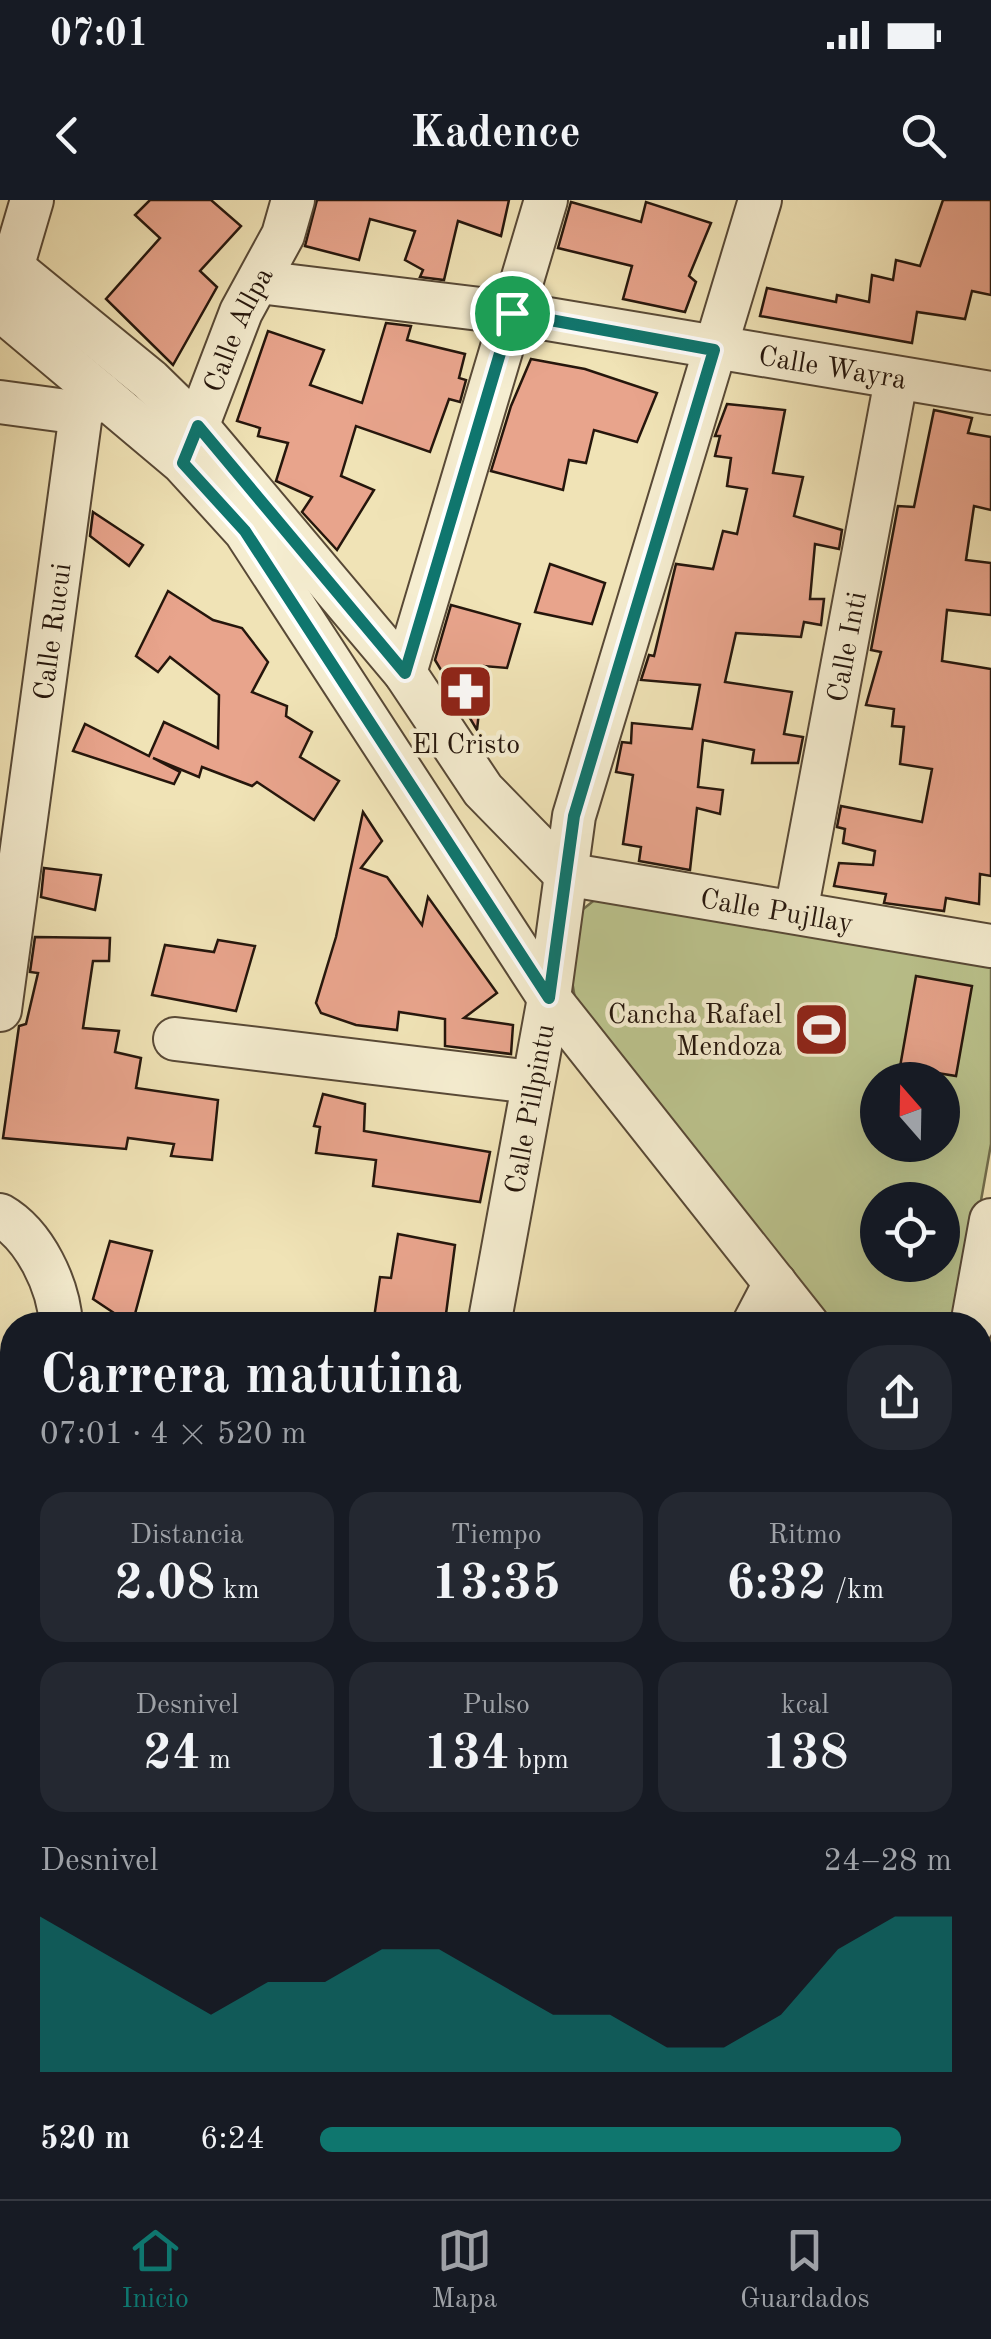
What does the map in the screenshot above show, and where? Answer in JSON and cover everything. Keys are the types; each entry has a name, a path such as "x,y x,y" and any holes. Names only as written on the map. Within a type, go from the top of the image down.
{"street":[{"path":"7,271 32,200"},
{"name":"Calle Allpa","path":"190,445 241,312 283,235 293,200"},
{"path":"405,673 546,200"},
{"name":"Calle Pillpintu","path":"490,1312 549,998 574,816 760,200"},
{"path":"7,271 91,403"},
{"path":"7,271 150,380 549,998 797,1312"},
{"name":"Calle Wayra","path":"260,282 512,313 714,350 991,393"},
{"name":"Calle Inti","path":"796,912 896,380"},
{"path":"0,402 91,403 190,445 405,673 484,790 566,874"},
{"name":"Calle Rucui","path":"0,1000 91,403"},
{"name":"Calle Pujllay","path":"566,874 991,946"},
{"path":"175,1039 532,1082"},
{"path":"0,1215 37,1253 61,1312"},
{"path":"974,1312 991,1220"},
{"path":"760,1312 774,1283"}],"green space":[{"path":"597,898 991,962 991,1144 961,1312 821,1312 583,1020 572,979 582,910"}],"building":[{"path":"150,200 211,200 241,226 200,271 217,287 173,365 106,299 160,238 135,215"},
{"path":"317,200 509,200 501,236 458,221 444,280 420,277 423,270 405,260 415,231 370,219 359,260 305,246"},
{"path":"943,200 991,200 991,295 972,291 965,319 917,312 912,343 760,316 767,288 836,302 837,295 869,302 872,275 893,280 896,260 920,266"},
{"path":"571,202 641,222 646,202 711,223 689,276 696,282 685,312 623,299 632,266 558,248"},
{"path":"386,323 411,326 407,340 465,354 459,378 466,380 460,402 449,399 430,452 356,426 341,476 374,490 337,550 302,512 312,497 276,481 288,443 258,436 260,428 237,421 268,331 324,350 310,385 362,403"},
{"path":"531,359 585,369 657,393 637,442 594,430 586,463 569,460 563,490 491,471 511,406"},
{"path":"727,404 785,410 773,473 803,477 794,516 842,530 839,549 815,544 810,599 824,599 821,625 804,622 801,637 736,633 725,682 792,692 784,734 803,737 798,763 752,763 754,750 703,740 698,787 723,790 720,814 697,808 690,870 639,861 641,847 623,844 633,775 616,772 622,742 631,743 632,723 692,729 700,685 641,680 649,655 654,656 676,564 713,569 723,531 737,534 747,489 727,486 731,458 715,456 720,436 715,436"},
{"path":"934,410 972,418 968,433 991,437 991,510 974,506 966,560 991,563 991,615 947,610 942,661 991,669 991,876 980,874 979,904 946,898 944,911 884,903 886,894 834,886 839,863 873,865 875,851 843,843 845,829 837,827 841,806 922,822 932,769 900,764 904,727 892,726 894,709 866,705 881,652 871,650 898,506 914,507"},
{"path":"93,512 143,545 129,566 90,536"},
{"path":"550,564 605,583 592,624 535,612"},
{"path":"168,591 213,620 242,628 268,662 252,692 287,706 286,716 312,732 300,757 339,781 314,820 257,782 252,786 202,767 199,777 153,758 180,772 174,784 73,751 85,724 149,756 164,722 218,748 219,695 170,657 158,672 136,656"},
{"path":"451,605 520,624 507,668 484,666 477,730 435,660"},
{"path":"363,812 382,841 361,868 387,877 422,925 428,897 497,993 464,1018 513,1025 511,1054 445,1046 445,1019 399,1012 397,1030 356,1025 321,1013 316,1003 336,937"},
{"path":"44,868 101,875 95,910 41,897"},
{"path":"35,937 110,938 109,961 93,961 83,1028 119,1031 115,1052 141,1058 136,1088 218,1100 212,1160 171,1156 174,1144 128,1138 126,1149 3,1138 19,1026 26,1024 38,973 30,972"},
{"path":"218,940 255,946 236,1011 152,995 165,945 214,952"},
{"path":"916,976 972,986 958,1062 901,1062"},
{"path":"323,1094 365,1104 364,1131 490,1152 480,1202 373,1186 376,1160 316,1153 320,1127 314,1126"},
{"path":"398,1234 455,1245 446,1312 375,1312 380,1277 391,1278"},
{"path":"110,1241 152,1251 136,1312 112,1312 93,1299"}],"place":[{"name":"El Cristo","path":"466,692"},
{"name":"Cancha Rafael Mendoza","path":"821,1029"}],"route":[{"path":"512,313 714,350 574,816 556,924 549,998 245,531 183,463 198,426 405,673 512,313"}]}
